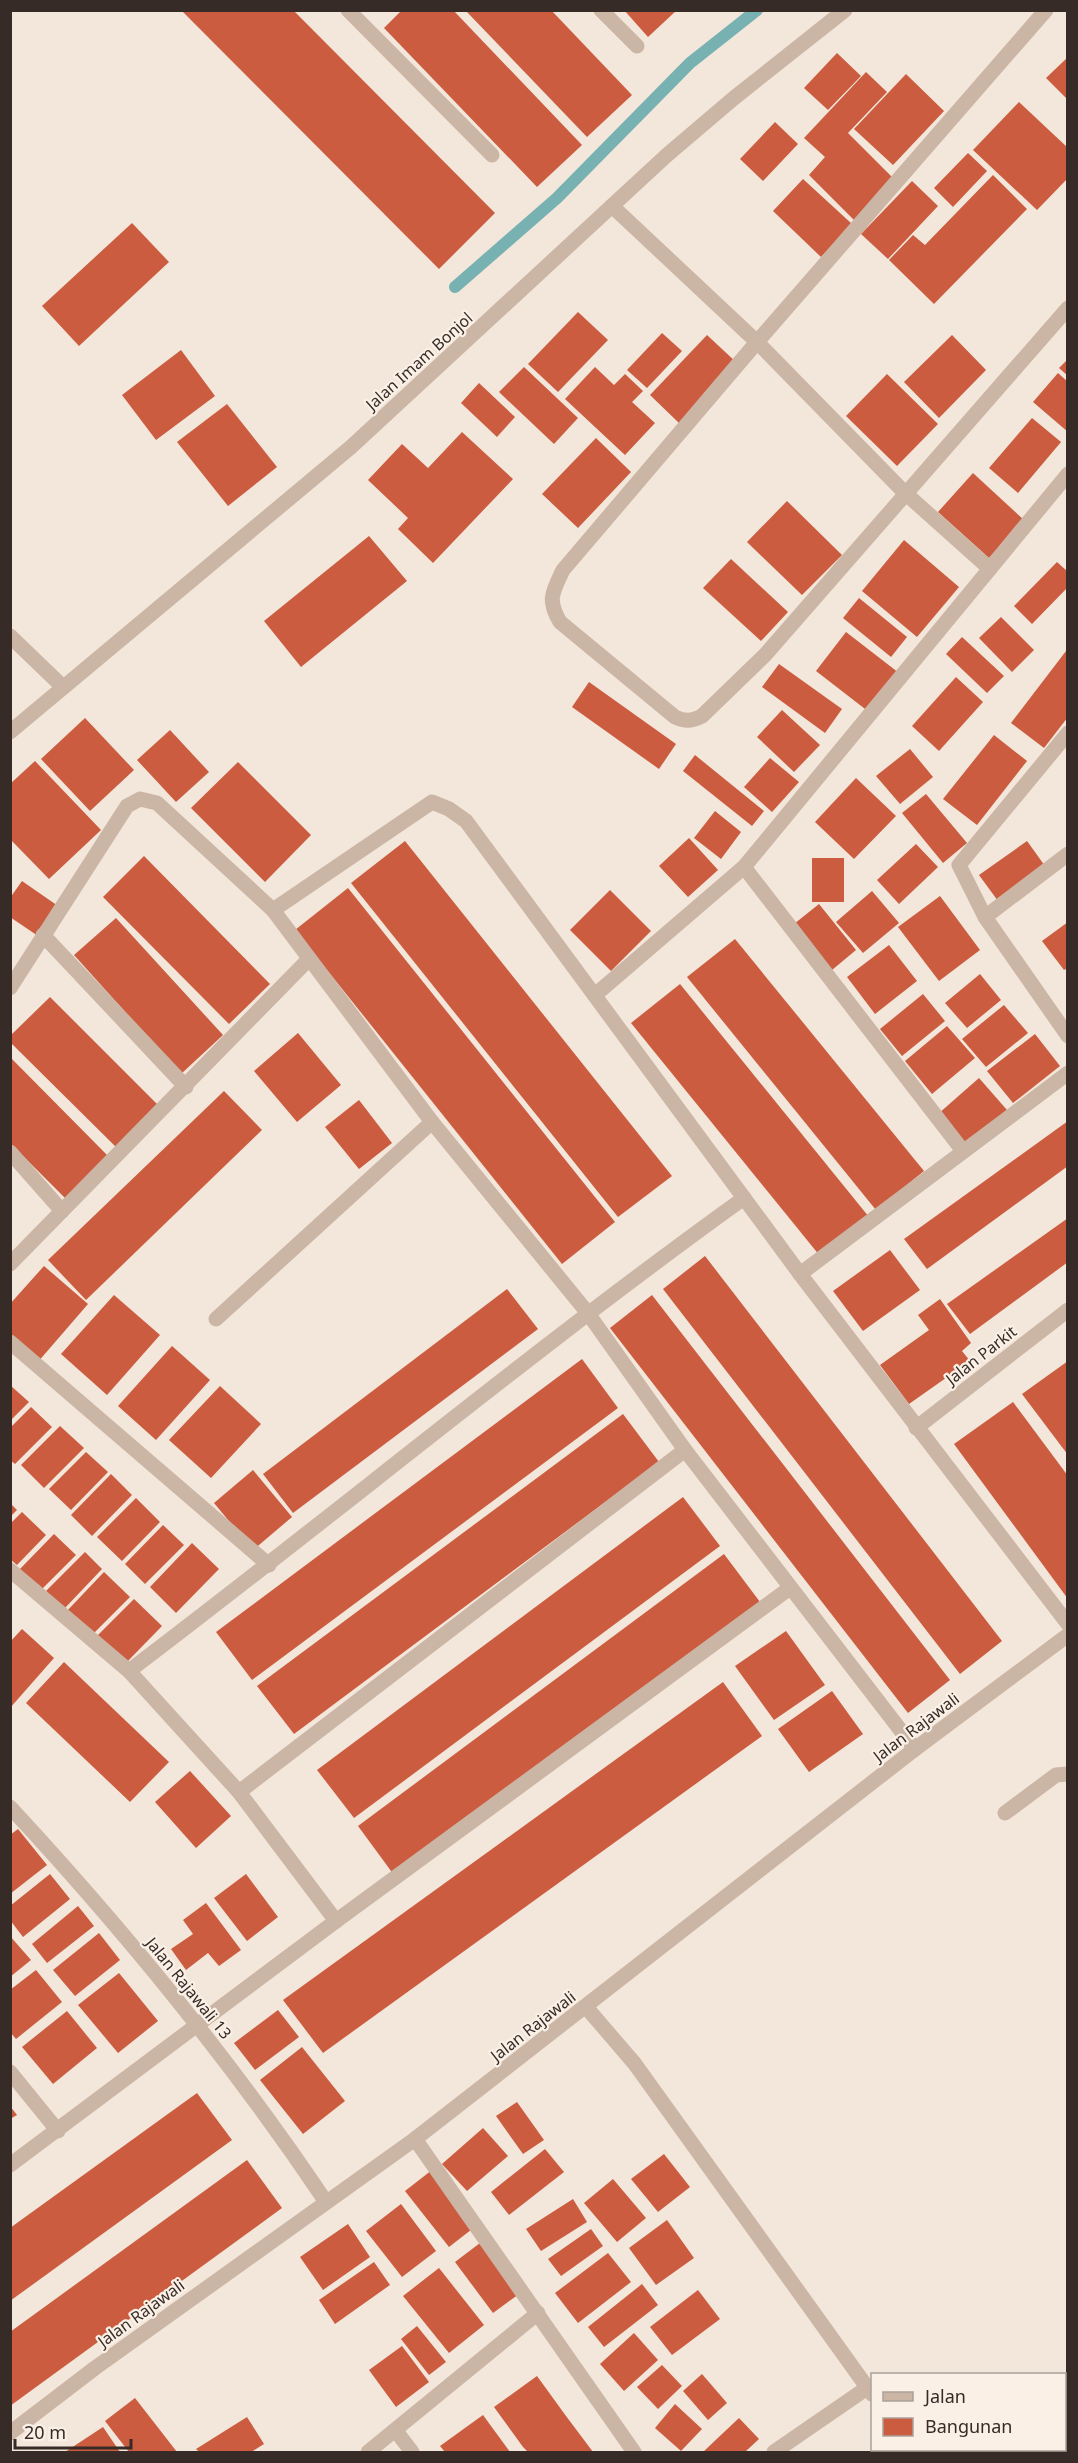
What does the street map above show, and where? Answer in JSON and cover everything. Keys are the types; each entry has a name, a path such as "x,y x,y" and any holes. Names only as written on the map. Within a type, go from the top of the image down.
{"street":[{"path":"348,10 492,155"},
{"path":"601,10 637,46"},
{"name":"Jalan Imam Bonjol","path":"10,732 351,447 612,206 734,98 845,10"},
{"path":"1046,10 757,342 563,570 553,590 551,606 560,622 675,717 683,721 693,721 702,716 765,655 904,492 1068,308"},
{"path":"612,206 757,342 904,492 990,568"},
{"path":"595,994 744,867 1068,474"},
{"path":"10,636 63,687"},
{"path":"1068,733 960,862 960,869 985,917 1068,1036"},
{"path":"10,988 127,807 140,799 157,803 273,910 308,960 432,1122 587,1312 685,1450 915,1749"},
{"path":"273,910 432,802 449,809 466,821 800,1274 1068,1624"},
{"path":"985,917 1068,854"},
{"path":"744,867 963,1151"},
{"path":"43,935 186,1087"},
{"path":"10,1264 308,960"},
{"path":"800,1274 1068,1073"},
{"path":"216,1319 432,1122"},
{"path":"10,1152 62,1211"},
{"path":"129,1671 269,1565 587,1312 744,1198"},
{"name":"Jalan Parkit","path":"916,1428 1068,1310"},
{"path":"10,1342 269,1565"},
{"path":"239,1792 685,1450"},
{"path":"11,1572 129,1671 239,1792 336,1921"},
{"path":"10,2165 336,1921 790,1588"},
{"name":"Jalan Rajawali","path":"10,2433 415,2139 915,1749 1068,1635"},
{"path":"1005,1813 1056,1775 1068,1774"},
{"name":"Jalan Rajawali 13","path":"10,1807 64,1865 198,2026 269,2117 326,2202"},
{"path":"586,2007 635,2064 870,2391 774,2452"},
{"path":"10,2072 58,2131"},
{"path":"415,2139 634,2452"},
{"path":"368,2452 538,2313"},
{"path":"396,2431 412,2452"}],"building":[{"path":"181,10 293,10 495,213 439,269"},
{"path":"402,10 453,10 582,145 537,187 384,28"},
{"path":"465,10 551,10 632,95 587,137"},
{"path":"624,10 677,10 648,37"},
{"path":"837,53 861,76 828,110 804,88"},
{"path":"1068,57 1068,100 1046,78"},
{"path":"866,72 887,92 848,133 894,179 855,221 809,175 825,157 804,138"},
{"path":"906,74 944,111 893,165 854,129"},
{"path":"1019,102 1068,148 1068,178 1037,210 973,150"},
{"path":"775,122 798,144 763,181 740,159"},
{"path":"968,153 987,171 953,207 934,188"},
{"path":"993,175 1027,209 934,304 889,260 913,235 925,245"},
{"path":"803,179 852,224 821,257 773,211"},
{"path":"912,181 938,206 888,259 861,234"},
{"path":"132,223 169,262 79,346 42,306"},
{"path":"578,312 608,340 558,392 528,364"},
{"path":"662,333 682,351 647,388 627,370"},
{"path":"707,335 737,363 679,423 650,395"},
{"path":"952,335 986,370 939,418 904,382"},
{"path":"181,350 215,396 156,440 122,395"},
{"path":"1068,359 1068,376 1059,368"},
{"path":"524,367 578,418 554,444 499,392"},
{"path":"595,367 614,385 625,374 643,391 632,402 655,423 625,455 565,399"},
{"path":"1058,373 1068,382 1068,432 1033,402"},
{"path":"887,374 938,424 897,466 846,416"},
{"path":"479,383 515,417 497,437 461,403"},
{"path":"227,404 277,467 228,506 177,442"},
{"path":"1032,418 1061,442 1018,493 989,468"},
{"path":"462,432 513,479 433,563 398,529 408,518 368,480 402,444 428,468"},
{"path":"596,438 631,472 578,528 542,494"},
{"path":"973,473 1024,520 989,558 938,512"},
{"path":"787,501 842,555 802,595 747,542"},
{"path":"369,536 407,581 301,667 264,621"},
{"path":"904,540 959,587 917,637 862,591"},
{"path":"731,559 788,612 761,641 703,588"},
{"path":"1057,562 1068,572 1068,587 1032,624 1014,606"},
{"path":"859,598 907,637 891,657 843,618"},
{"path":"1001,617 1034,650 1012,672 979,638"},
{"path":"846,632 899,673 869,712 816,671"},
{"path":"962,637 1004,676 987,693 946,654"},
{"path":"1066,651 1068,717 1044,748 1011,723"},
{"path":"779,664 842,709 825,733 762,687"},
{"path":"956,677 983,702 939,751 912,726"},
{"path":"589,682 676,744 659,769 572,707"},
{"path":"782,710 820,745 794,772 757,737"},
{"path":"85,718 134,770 90,811 41,759"},
{"path":"170,730 209,772 176,802 137,760"},
{"path":"994,735 1027,761 977,825 943,799"},
{"path":"910,749 933,777 900,804 876,776"},
{"path":"695,755 764,811 752,826 683,771"},
{"path":"770,758 799,782 772,812 744,787"},
{"path":"35,761 101,830 49,879 10,839 10,784"},
{"path":"238,762 311,835 265,882 191,808"},
{"path":"856,778 896,816 854,859 815,822"},
{"path":"926,794 967,843 943,863 902,813"},
{"path":"715,811 741,832 721,859 694,838"},
{"path":"689,838 718,870 688,897 659,866"},
{"path":"405,841 672,1176 618,1217 351,883"},
{"path":"1027,841 1045,866 998,901 979,875"},
{"path":"916,844 938,867 899,904 877,880"},
{"path":"144,856 270,984 229,1024 103,897"},
{"path":"812,858 844,858 844,902 812,902"},
{"path":"22,881 58,906 38,936 10,917 10,898"},
{"path":"348,888 615,1222 562,1264 295,930"},
{"path":"610,890 651,931 611,971 570,930"},
{"path":"872,891 899,923 863,953 836,922"},
{"path":"940,896 980,950 939,981 898,927"},
{"path":"819,904 856,950 832,970 794,924"},
{"path":"116,918 223,1035 181,1074 74,955"},
{"path":"1068,922 1068,968 1064,970 1042,941"},
{"path":"735,939 924,1171 876,1210 687,977"},
{"path":"889,945 917,981 875,1014 847,977"},
{"path":"980,974 1001,1000 967,1028 945,1003"},
{"path":"680,984 869,1217 820,1256 631,1023"},
{"path":"923,994 945,1021 902,1056 880,1029"},
{"path":"50,997 161,1108 119,1150 10,1042 10,1036"},
{"path":"1004,1005 1028,1033 986,1067 962,1039"},
{"path":"947,1026 975,1058 932,1094 905,1061"},
{"path":"298,1033 341,1085 297,1122 254,1071"},
{"path":"1035,1034 1060,1066 1013,1103 987,1071"},
{"path":"10,1057 111,1159 68,1201 10,1143"},
{"path":"979,1078 1007,1110 965,1145 938,1114"},
{"path":"224,1091 262,1130 86,1300 48,1260"},
{"path":"359,1100 392,1143 359,1169 325,1127"},
{"path":"1068,1121 1068,1166 927,1269 904,1239"},
{"path":"1068,1218 1068,1262 970,1334 947,1304"},
{"path":"890,1250 920,1290 863,1331 833,1291"},
{"path":"705,1256 1002,1641 960,1674 663,1289"},
{"path":"44,1266 88,1304 37,1363 10,1340 10,1304"},
{"path":"507,1289 538,1329 293,1513 263,1474"},
{"path":"114,1295 160,1335 107,1395 61,1354"},
{"path":"652,1295 950,1680 908,1713 610,1328"},
{"path":"940,1299 971,1343 962,1351 970,1361 909,1404 880,1365 929,1330 918,1315"},
{"path":"172,1346 210,1380 156,1440 118,1406"},
{"path":"582,1359 618,1408 252,1680 216,1632"},
{"path":"1068,1361 1068,1455 1022,1394"},
{"path":"10,1385 29,1402 10,1421"},
{"path":"220,1386 261,1424 211,1478 169,1440"},
{"path":"1013,1402 1068,1476 1068,1599 954,1444"},
{"path":"31,1407 52,1427 15,1464 10,1460 10,1428"},
{"path":"623,1414 659,1462 294,1734 257,1686"},
{"path":"60,1426 84,1448 44,1488 21,1465"},
{"path":"86,1452 108,1472 71,1510 49,1489"},
{"path":"253,1470 292,1517 253,1550 214,1503"},
{"path":"111,1474 132,1495 92,1536 71,1515"},
{"path":"683,1497 720,1546 354,1818 317,1770"},
{"path":"136,1498 160,1522 122,1561 97,1537"},
{"path":"10,1503 17,1510 10,1517"},
{"path":"22,1512 46,1535 17,1565 10,1559 10,1524"},
{"path":"163,1525 184,1545 145,1584 125,1564"},
{"path":"54,1534 76,1555 40,1591 19,1570"},
{"path":"192,1543 219,1569 176,1613 150,1587"},
{"path":"85,1552 102,1569 64,1609 46,1591"},
{"path":"724,1554 760,1602 394,1875 358,1826"},
{"path":"104,1572 130,1597 90,1637 65,1613"},
{"path":"134,1599 162,1626 124,1665 96,1637"},
{"path":"22,1629 54,1658 10,1708 10,1642"},
{"path":"786,1631 825,1685 774,1720 735,1666"},
{"path":"64,1662 169,1762 130,1802 26,1703"},
{"path":"723,1682 762,1736 323,2053 283,2000"},
{"path":"832,1691 863,1734 809,1772 778,1729"},
{"path":"190,1771 231,1816 196,1848 155,1802"},
{"path":"18,1829 47,1865 10,1894 10,1835"},
{"path":"50,1874 70,1899 23,1937 10,1920 10,1906"},
{"path":"246,1874 278,1917 247,1941 214,1898"},
{"path":"206,1903 241,1950 219,1966 208,1953 186,1970 171,1949 193,1934 183,1920"},
{"path":"78,1906 94,1926 47,1963 32,1944"},
{"path":"99,1933 120,1960 75,1996 53,1970"},
{"path":"10,1936 31,1960 10,1977"},
{"path":"36,1970 62,2002 16,2039 10,2032 10,1990"},
{"path":"119,1973 158,2021 118,2053 78,2005"},
{"path":"278,2010 299,2037 255,2070 234,2043"},
{"path":"67,2011 97,2048 53,2084 22,2047"},
{"path":"302,2047 345,2101 303,2134 260,2080"},
{"path":"197,2093 232,2140 10,2301 10,2228"},
{"path":"517,2102 544,2140 523,2154 496,2116"},
{"path":"10,2106 17,2115 10,2119"},
{"path":"483,2128 508,2156 467,2191 442,2164"},
{"path":"545,2149 564,2172 509,2215 491,2192"},
{"path":"664,2154 690,2187 658,2212 631,2179"},
{"path":"247,2160 282,2208 10,2406 10,2332"},
{"path":"432,2170 476,2226 449,2247 405,2191"},
{"path":"613,2179 646,2218 617,2242 584,2203"},
{"path":"573,2199 587,2222 541,2251 526,2229"},
{"path":"401,2204 436,2251 402,2277 366,2231"},
{"path":"667,2220 694,2258 656,2285 629,2248"},
{"path":"348,2224 370,2257 323,2290 300,2257"},
{"path":"591,2229 603,2246 561,2276 548,2259"},
{"path":"480,2243 519,2294 493,2313 455,2262"},
{"path":"608,2253 631,2282 578,2323 555,2293"},
{"path":"374,2262 390,2285 335,2324 319,2300"},
{"path":"439,2268 484,2325 449,2353 403,2296"},
{"path":"642,2284 658,2305 604,2347 588,2327"},
{"path":"698,2290 720,2319 672,2355 650,2327"},
{"path":"417,2326 446,2362 429,2375 401,2339"},
{"path":"634,2333 658,2360 624,2391 600,2364"},
{"path":"402,2346 429,2382 396,2407 369,2370"},
{"path":"662,2365 682,2386 658,2409 637,2387"},
{"path":"702,2374 727,2403 708,2420 683,2391"},
{"path":"537,2376 593,2452 528,2452 523,2447 494,2407"},
{"path":"135,2398 177,2452 129,2452 105,2421"},
{"path":"675,2404 702,2429 681,2451 655,2428"},
{"path":"483,2415 510,2452 445,2452 440,2446"},
{"path":"247,2417 264,2444 251,2452 199,2452 196,2449"},
{"path":"739,2418 759,2439 745,2452 703,2452"},
{"path":"103,2427 120,2452 65,2452"}],"waterway":[{"path":"455,287 557,198 690,63 757,10"}]}
